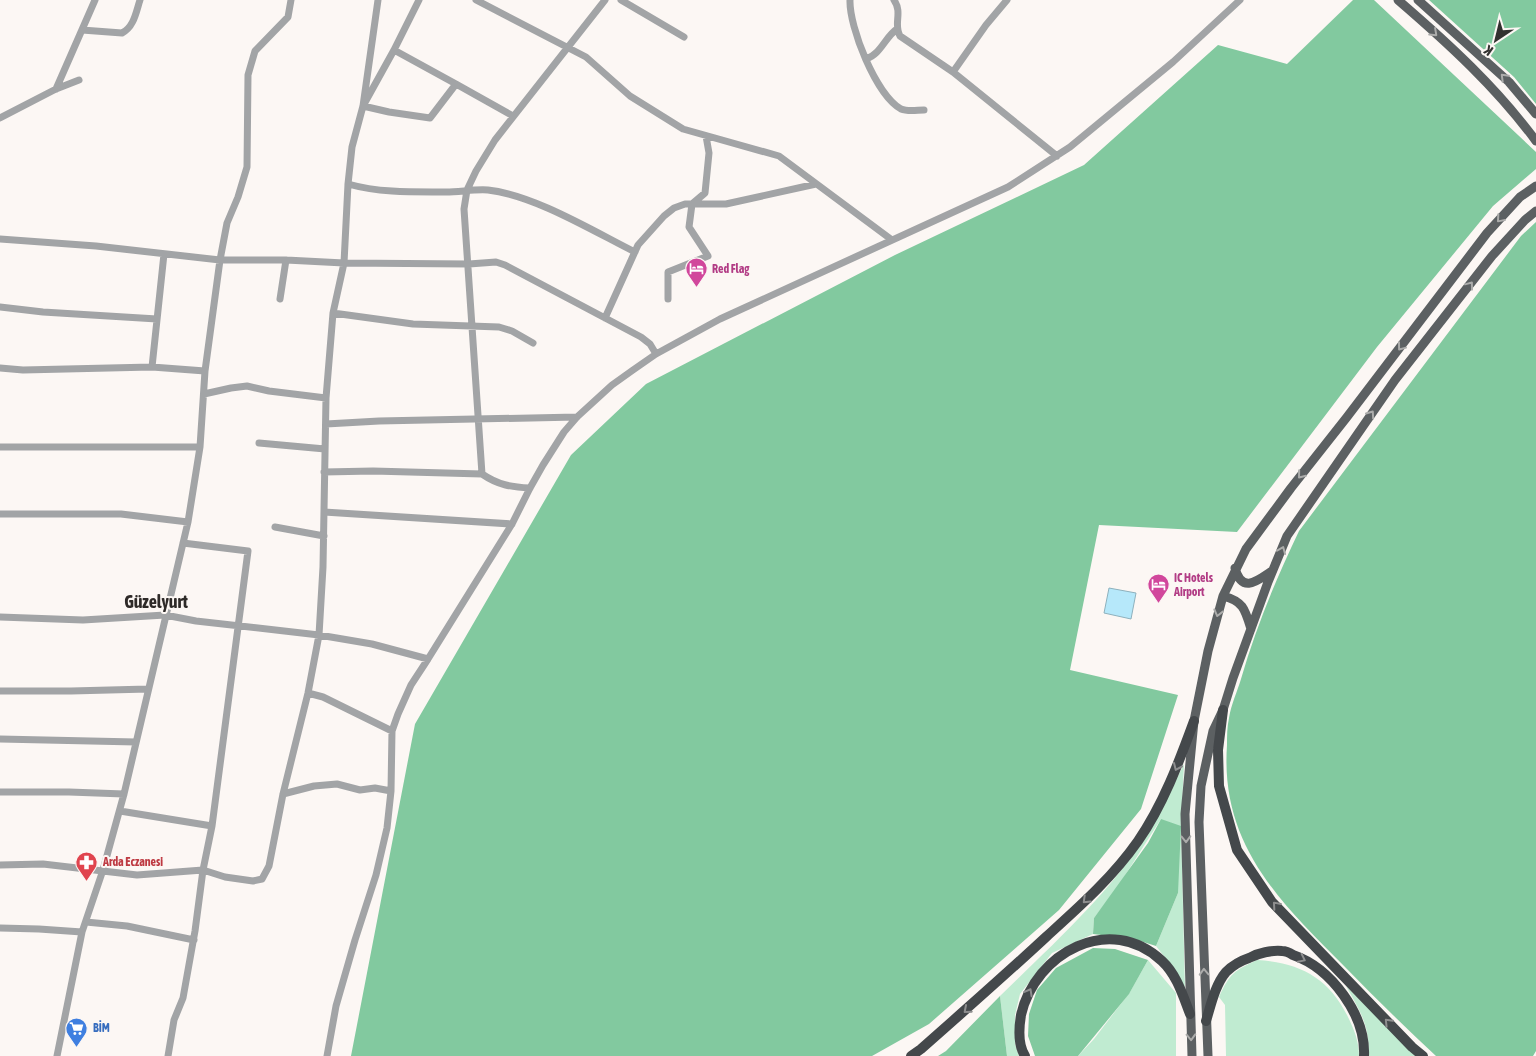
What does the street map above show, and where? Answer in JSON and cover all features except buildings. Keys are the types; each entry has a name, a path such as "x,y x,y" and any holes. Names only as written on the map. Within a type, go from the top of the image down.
{"highway":[{"path":"1223,710 1218,750 1219,786 1237,850 1272,902 1405,1040 1423,1056"},
{"path":"911,1056 984,994 1113,873 1138,840 1158,807 1179,762 1194,721"},
{"path":"1025,1056 1019,1026 1024,1001 1047,966 1065,952 1088,942 1102,939 1128,941 1162,961 1178,984 1190,1014"},
{"path":"1206,1021 1216,991 1225,973 1237,963 1257,954 1283,951 1302,958 1319,969 1336,984 1354,1014 1361,1032 1364,1056"}],"main road":[{"path":"1398,0 1481,76 1536,141"},
{"path":"1418,0 1509,82 1536,114"},
{"path":"1192,1056 1186,814 1194,721 1208,651 1222,596 1246,549 1265,523 1487,233 1520,197 1533,188 1536,180"},
{"path":"1208,1056 1199,822 1200,795 1213,731 1223,710 1272,571 1287,536 1395,380 1492,256 1524,220 1536,211"},
{"path":"1235,568 1238,578 1244,583 1249,584 1272,571"},
{"path":"1222,596 1239,603 1246,611 1251,629"}],"street":[{"path":"56,89 95,0"},
{"path":"82,30 122,33 128,30 132,25 140,0"},
{"path":"57,1056 82,932 120,811 188,522 200,447 205,371 220,260 227,223 248,167 248,75 255,50 288,17 291,0"},
{"path":"0,865 43,864 137,875 203,870 225,877 253,881 262,879 269,866 283,794 308,692 319,636 324,536 326,398 333,313 344,263 352,147 363,106 378,0"},
{"path":"363,106 419,0"},
{"path":"476,0 586,57 630,96 683,129 779,156 892,240"},
{"path":"482,474 480,419 464,209 467,190 490,148 513,116 605,0"},
{"path":"621,0 684,37"},
{"path":"850,0 850,14 866,59 878,84 893,102 902,109 908,111 924,110"},
{"path":"894,0 899,13 897,29 900,36 952,72 1057,156"},
{"path":"952,72 986,25 1008,0"},
{"path":"327,1056 339,996 376,875 387,828 391,791 392,731 411,684 512,524 530,488 564,432 577,417 612,385 656,354 720,320 1008,187 1057,156 1173,62 1240,0"},
{"path":"866,59 876,54 897,29"},
{"path":"394,50 513,116"},
{"path":"0,118 56,89 79,80"},
{"path":"363,106 430,118 456,84"},
{"path":"668,299 668,272 708,256 688,227 692,204 705,193 710,153 706,136"},
{"path":"348,184 367,189 396,192 488,190 512,194 546,208 635,252"},
{"path":"605,318 638,244 674,208 686,204 726,204 816,184"},
{"path":"0,239 96,246 220,260 469,264 496,262 641,337 650,344 656,354"},
{"path":"152,367 164,254"},
{"path":"280,299 286,260"},
{"path":"0,307 53,313 157,319"},
{"path":"333,313 412,324 498,327 512,331 533,343"},
{"path":"0,368 23,370 152,367 205,371"},
{"path":"204,394 247,386 269,392 326,398"},
{"path":"326,424 379,421 577,417"},
{"path":"259,443 325,449"},
{"path":"0,446 200,447"},
{"path":"324,472 373,471 482,474 509,486 530,488"},
{"path":"324,512 512,524"},
{"path":"0,514 121,514 188,522"},
{"path":"275,527 324,536"},
{"path":"168,1056 174,1020 183,998 194,940 203,870 212,826 248,551 183,543"},
{"path":"0,617 83,620 165,615 239,627 372,644 428,659"},
{"path":"0,691 148,689"},
{"path":"308,692 323,697 392,731"},
{"path":"0,739 136,742"},
{"path":"283,794 314,786 337,784 360,790 375,788 391,791"},
{"path":"0,792 124,794"},
{"path":"120,811 212,826"},
{"path":"86,922 127,926 194,940"},
{"path":"0,928 82,932"}],"green space":[{"path":"1353,0 1374,0 1536,152 1536,169 1493,206 1377,347 1237,532 1099,525 1070,670 1178,695 1141,809 1059,910 929,1024 872,1056 351,1056 415,724 571,455 646,384 895,255 1084,165 1218,45 1287,64"},
{"path":"1429,0 1536,0 1536,104 1514,77"},
{"path":"1536,222 1536,1051 1533,1056 1436,1056 1297,918 1258,868 1244,841 1233,812 1227,780 1228,725 1230,713 1253,641 1274,585 1299,531 1521,236"},
{"path":"1184,764 1181,826 1185,989 1156,946 1178,893 1161,819 1117,888 1094,918 1093,934 1052,953 1020,994 1015,1015 1015,1044 1019,1056 1007,1056 1000,996 1060,938 1116,877 1149,832"},
{"path":"1161,819 1181,826 1178,893 1156,946 1134,939 1093,934 1094,918 1148,843"},
{"path":"1093,948 1115,949 1148,960 1129,994 1078,1056 1035,1056 1028,1036 1029,1014 1037,990 1056,968"},
{"path":"1148,960 1176,993 1176,1056 1078,1056 1094,1039 1130,992"},
{"path":"1257,960 1286,964 1298,968 1321,981 1331,991 1347,1015 1356,1035 1359,1056 1226,1056 1225,1005 1219,997 1226,983 1234,974"},
{"path":"1346,986 1416,1056 1369,1056 1366,1027"},
{"path":"1000,996 1007,1056 938,1056 946,1051"}],"water":[{"path":"1109,588 1136,593 1131,619 1104,613"}],"place":[{"name":"Red Flag","path":"696,288"},
{"name":"IC Hotels Airport","path":"1158,604"},
{"name":"Arda Eczanesi","path":"87,881"},
{"name":"BİM","path":"77,1047"}],"district":[{"name":"Güzelyurt","path":"156,602"}]}
